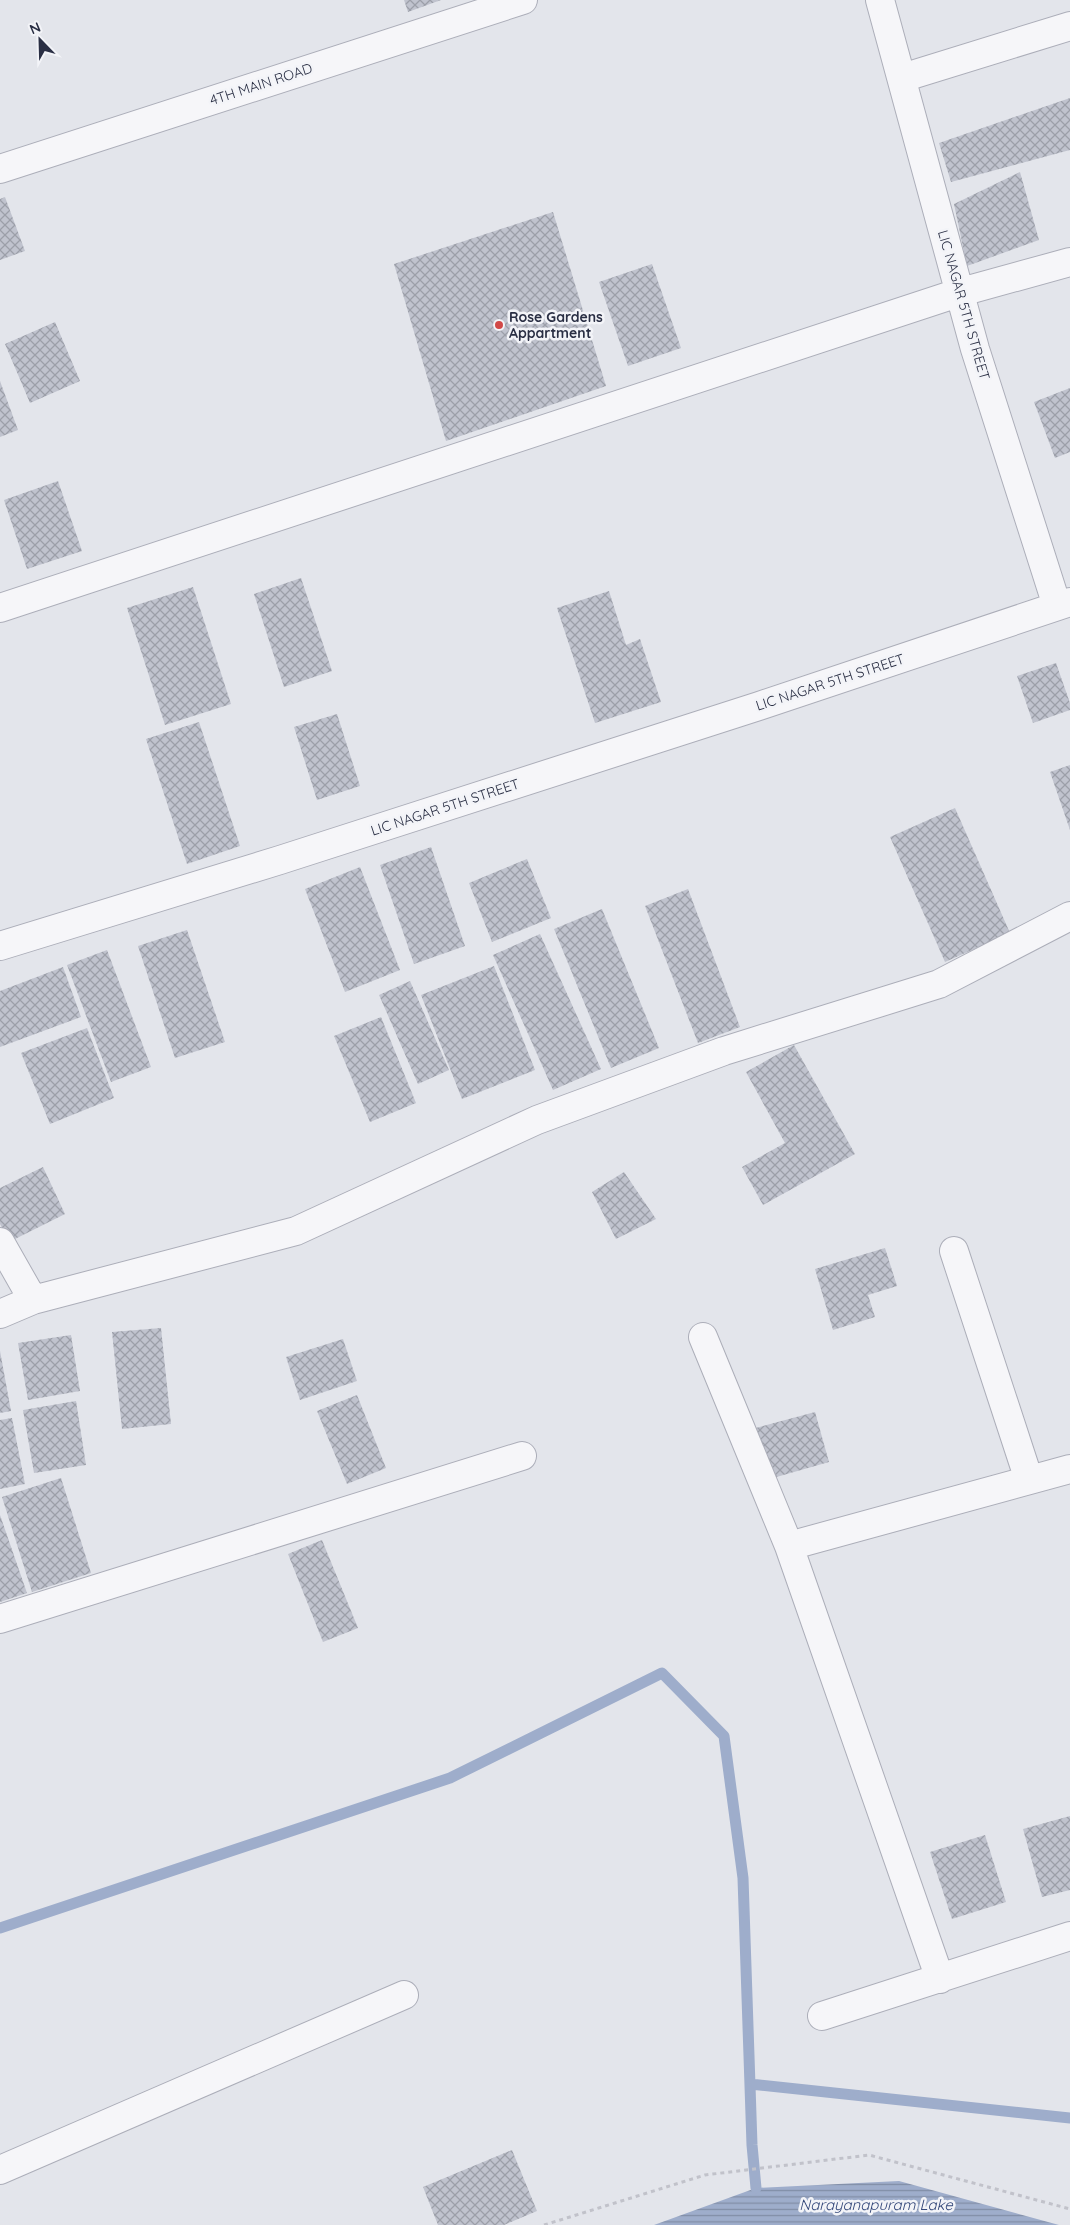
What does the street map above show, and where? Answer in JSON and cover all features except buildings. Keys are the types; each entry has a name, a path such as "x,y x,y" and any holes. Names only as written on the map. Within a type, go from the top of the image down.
{"street":[{"name":"4TH MAIN ROAD","path":"0,169 523,0"},
{"name":"LIC NAGAR 5TH STREET","path":"0,946 271,863 694,727 1063,604 975,348 880,0"},
{"path":"902,78 1070,26"},
{"path":"0,608 961,292 1070,262"},
{"path":"0,1314 33,1300 296,1231 537,1120 724,1051 939,984 1070,916"},
{"path":"0,1242 33,1300"},
{"path":"954,1251 1029,1480"},
{"path":"703,1337 789,1546 940,1979"},
{"path":"0,1619 522,1456"},
{"path":"789,1546 1070,1469"},
{"path":"822,2016 1070,1936"},
{"path":"0,2170 404,1995"}],"path":[{"path":"544,2225 705,2174 869,2155 1070,2208"}],"water":[{"name":"Narayanapuram Lake","path":"899,2181 1059,2225 654,2225 756,2188"}],"waterway":[{"path":"0,1928 450,1778 662,1673 724,1736 743,1878 752,2145 756,2188"},
{"path":"750,2084 1070,2118"}],"place":[{"name":"Rose Gardens Appartment","path":"499,325"}]}
